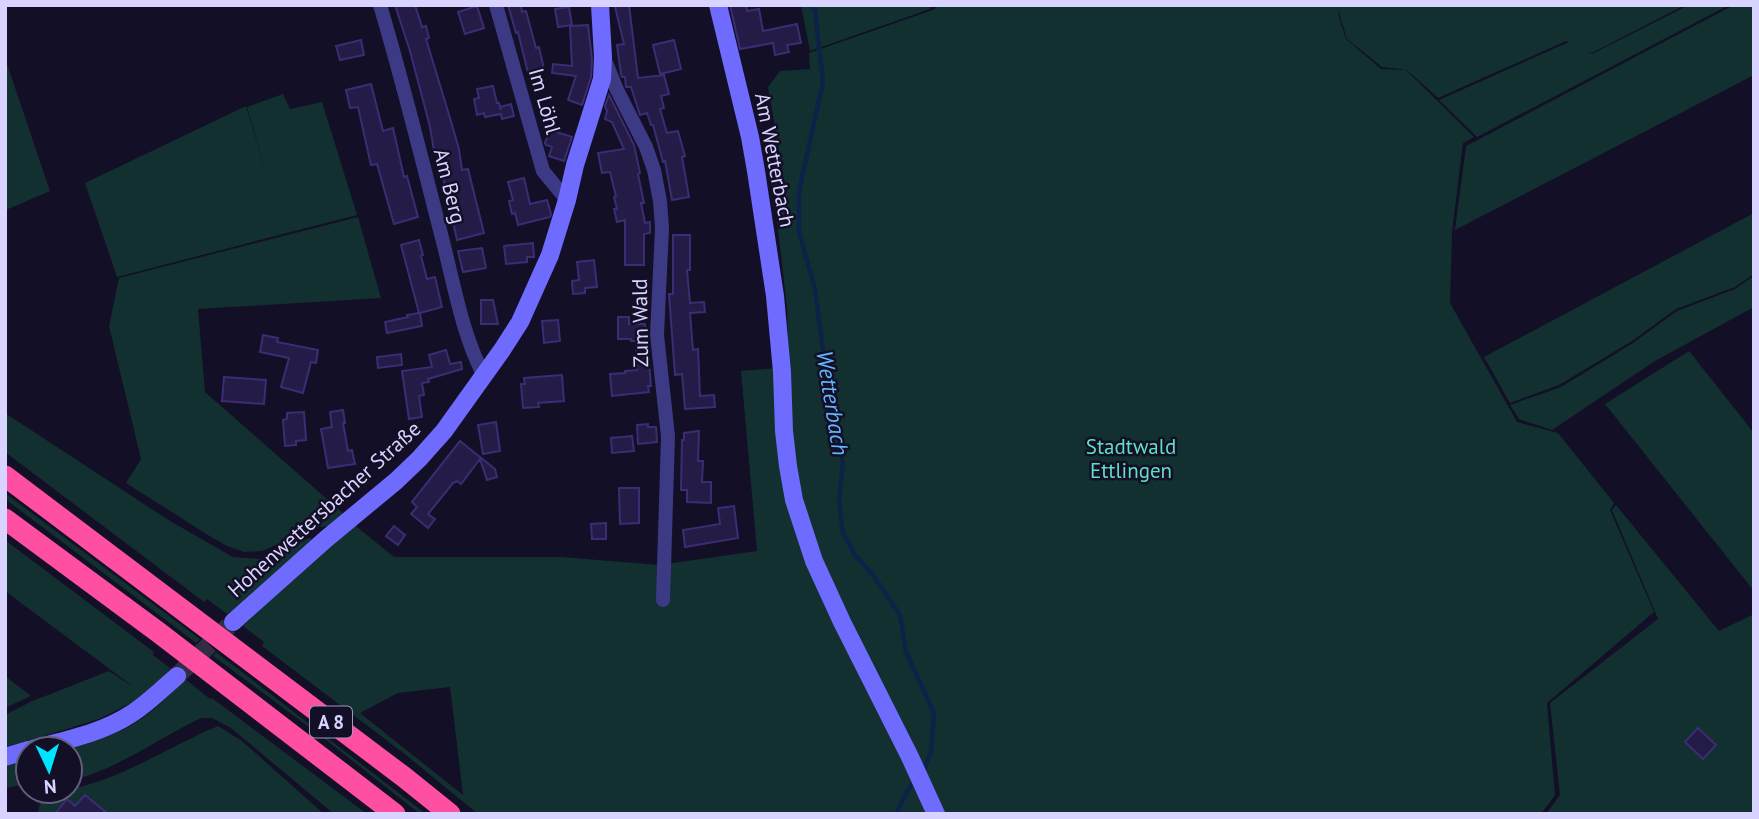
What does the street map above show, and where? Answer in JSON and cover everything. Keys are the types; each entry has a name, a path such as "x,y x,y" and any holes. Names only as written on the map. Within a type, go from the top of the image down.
{"highway":[{"name":"A 8","path":"5,476 450,814"},
{"name":"A 8","path":"5,519 395,814"}],"street":[{"name":"Am Berg","path":"380,5 457,296 475,358 484,376"},
{"name":"Im Löhl","path":"496,5 543,171 567,200"},
{"name":"Hohenwettersbacher Straße","path":"233,622 419,459 444,431 520,322 550,255 603,79 600,5"},
{"name":"Am Wetterbach","path":"718,5 750,137 778,325 788,466 799,516 814,561 842,622 936,814"},
{"name":"Zum Wald","path":"603,57 646,147 660,201 662,228 657,335 668,436 663,600"},
{"path":"82,735 110,726 131,714 177,676"}],"green space":[{"path":"801,5 928,5 930,9 810,51"},
{"name":"Stadtwald Ettlingen","path":"940,5 1685,5 1592,53 1588,52 1592,54 1689,5 1729,5 1477,137 1439,100 1569,42 1438,98 1407,70 1382,67 1347,39 1338,9 1346,39 1381,69 1406,70 1474,137 1463,143 1452,232 1450,303 1517,422 1558,433 1614,503 1610,510 1654,612 1547,703 1555,795 1541,814 478,814 406,755 262,646 264,642 243,626 352,523 394,557 562,557 659,565 757,551 741,371 789,367 787,308 772,177 783,173 768,87 780,71 810,69 809,53 933,10","holes":["450,687 463,795 360,713 398,693"]},
{"path":"1734,5 1754,5 1754,75 1455,230 1466,146"},
{"path":"5,58 50,191 8,209 5,209"},
{"path":"283,94 290,109 322,102 357,215 117,277 85,183 246,106 268,179 247,107"},
{"path":"1754,213 1754,274 1735,287 1676,309 1632,341 1559,385 1510,403 1484,357"},
{"path":"358,217 381,298 198,309 205,392 344,514 330,526 304,528 283,542 262,551 244,552 227,546 126,483 141,459 109,326 119,278"},
{"path":"1754,276 1754,307 1655,361 1552,430 1519,419 1510,405 1561,387 1633,343 1677,311 1735,289"},
{"path":"1689,351 1754,433 1754,591 1605,404"},
{"path":"5,413 170,521 233,557 267,558 309,538 312,542 256,595 227,614 207,599 204,602 5,452"},
{"path":"5,493 200,639 196,643 5,499"},
{"path":"1616,505 1719,631 1754,614 1754,814 1546,814 1560,795 1550,703 1658,619 1612,510"},
{"path":"5,540 154,652 153,655 171,669 145,696 99,719 47,735 14,735 14,745 5,748 5,715 30,702 109,671 135,688 5,591"},
{"path":"216,652 426,814 420,814 213,656"},
{"path":"5,676 31,696 5,708"},
{"path":"185,679 367,814 334,814 231,728 212,718 201,718 121,761 84,777 84,744 130,726 166,698"},
{"path":"218,726 242,741 324,814 38,814 39,805 84,805 84,786 109,778"},
{"path":"14,763 14,786 5,788 5,765"}],"building":[{"path":"395,5 415,5 422,27 426,26 429,38 426,39 459,149 462,170 468,169 484,233 457,240 437,150 434,151 410,51"},
{"path":"508,5 521,5 522,12 526,11 544,69 528,73"},
{"path":"629,5 638,78 664,75 669,94 661,96 664,108 660,109 667,133 678,131 685,156 682,157 689,197 672,200 665,161 663,162 653,125 647,113 640,115 631,87 626,87 625,77 622,77 617,45 624,44 615,7"},
{"path":"730,5 746,5 747,11 759,9 763,31 797,24 801,43 787,45 789,52 775,55 773,43 740,49"},
{"path":"477,6 484,28 465,34 458,12"},
{"path":"569,7 572,25 558,27 555,9"},
{"path":"588,25 591,77 582,105 568,100 576,76 552,73 553,64 572,66 570,26"},
{"path":"361,40 364,55 340,60 336,46"},
{"path":"674,40 681,69 660,74 653,45"},
{"path":"371,84 383,131 393,128 404,177 407,176 418,217 394,224 377,164 371,165 358,107 350,108 346,90"},
{"path":"493,86 497,103 500,107 511,104 514,116 502,119 501,114 485,117 484,113 477,115 474,99 479,98 477,89"},
{"path":"609,95 634,145 640,173 645,223 650,222 650,233 644,234 644,265 625,265 625,220 617,222 614,209 617,209 616,196 610,172 602,173 598,153 624,149 612,122 605,119 605,106"},
{"path":"550,130 572,137 564,161 549,156 552,147 545,143"},
{"path":"524,178 530,204 547,200 551,214 550,217 518,225 515,213 512,214 509,201 513,200 508,182"},
{"path":"673,235 690,235 690,270 687,270 690,303 704,302 705,312 690,313 693,350 698,349 700,396 714,395 715,407 685,409 682,374 675,375 669,294 673,294"},
{"path":"419,240 427,279 435,277 442,307 420,313 422,326 387,333 385,322 419,313 401,245"},
{"path":"533,243 534,257 527,257 527,262 506,264 504,246"},
{"path":"482,248 486,268 463,272 458,251"},
{"path":"594,260 597,287 585,288 585,293 573,294 572,281 579,280 577,262"},
{"path":"481,300 493,300 498,324 481,324"},
{"path":"618,317 629,317 629,324 645,324 651,386 648,386 649,392 612,396 610,374 637,370 636,341 618,339"},
{"path":"558,320 560,341 544,343 542,321"},
{"path":"263,335 278,338 277,342 318,350 316,363 311,362 303,393 281,387 289,358 260,352"},
{"path":"446,350 450,364 461,362 462,369 422,383 424,395 419,396 422,417 409,419 402,371 432,367 429,355"},
{"path":"401,354 402,365 378,368 377,357"},
{"path":"562,375 564,401 538,403 539,407 523,408 521,384 525,384 524,378"},
{"path":"224,377 266,380 264,404 222,401"},
{"path":"343,410 348,451 352,450 355,464 328,468 321,429 332,427 330,412"},
{"path":"304,412 306,440 285,446 283,420 287,419 287,413"},
{"path":"496,422 500,451 483,454 478,425"},
{"path":"648,424 648,427 656,427 657,442 638,444 637,425"},
{"path":"699,431 698,461 703,461 702,482 711,482 711,503 687,502 687,490 681,490 684,433"},
{"path":"632,436 634,451 612,453 611,438"},
{"path":"460,441 495,469 497,477 487,480 480,459 461,484 457,481 453,483 428,514 435,519 428,528 411,514 417,507 412,502"},
{"path":"619,488 639,488 639,523 620,524"},
{"path":"734,506 738,538 685,547 683,530 720,524 718,508"},
{"path":"606,523 606,539 592,539 591,524"},
{"path":"394,526 405,535 398,545 386,536"},
{"path":"1698,728 1716,745 1703,759 1685,742"},
{"path":"84,796 108,814 55,814 62,805 84,805"}],"waterway":[{"name":"Wetterbach","path":"812,5 815,10 823,82 799,191 799,232 815,289 843,464 839,499 843,533 855,555 873,575 900,615 906,652 934,713 931,752 923,773"},
{"name":"Wetterbach","path":"896,814 915,782"}],"tunnel":[{"path":"177,676 233,622"}]}
